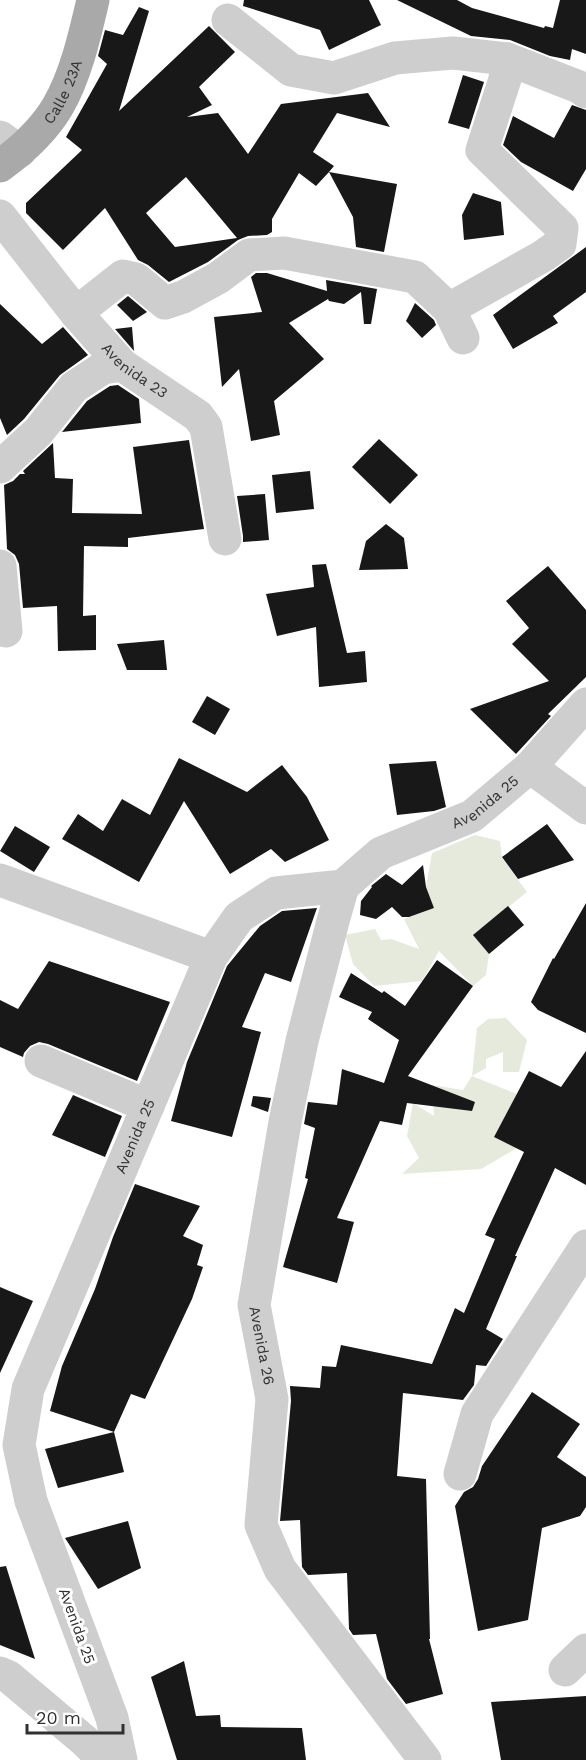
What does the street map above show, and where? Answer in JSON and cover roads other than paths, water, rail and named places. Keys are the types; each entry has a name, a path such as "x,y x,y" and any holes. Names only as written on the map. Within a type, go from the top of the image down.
{"main road":[{"name":"Calle 23A","path":"7,151 40,129 57,107 71,79 93,0"}],"street":[{"path":"228,20 291,70 334,78 395,58 453,53 507,59 579,87 586,92"},
{"path":"448,309 543,256 560,244 562,228 482,150 505,79 507,59"},
{"name":"Avenida 23","path":"0,216 76,313 122,365 198,416 206,427 225,539"},
{"path":"76,313 123,276 136,279 165,303 183,297 218,278 249,255 284,253 415,277 448,309 463,338"},
{"path":"0,467 38,432 74,387 103,368 122,365"},
{"path":"0,566 6,631"},
{"name":"Avenida 25","path":"121,1760 112,1718 31,1501 19,1445 28,1389 211,957 239,917 276,893 344,886 381,853 472,816 530,767 586,704"},
{"path":"530,767 586,808"},
{"path":"0,879 211,957"},
{"name":"Avenida 26","path":"344,886 300,1052 285,1122 254,1305 272,1399 261,1525 280,1569 425,1760"},
{"path":"41,1061 148,1106"},
{"path":"460,1474 477,1414 586,1246"},
{"path":"0,1673 9,1677 104,1760"}]}
